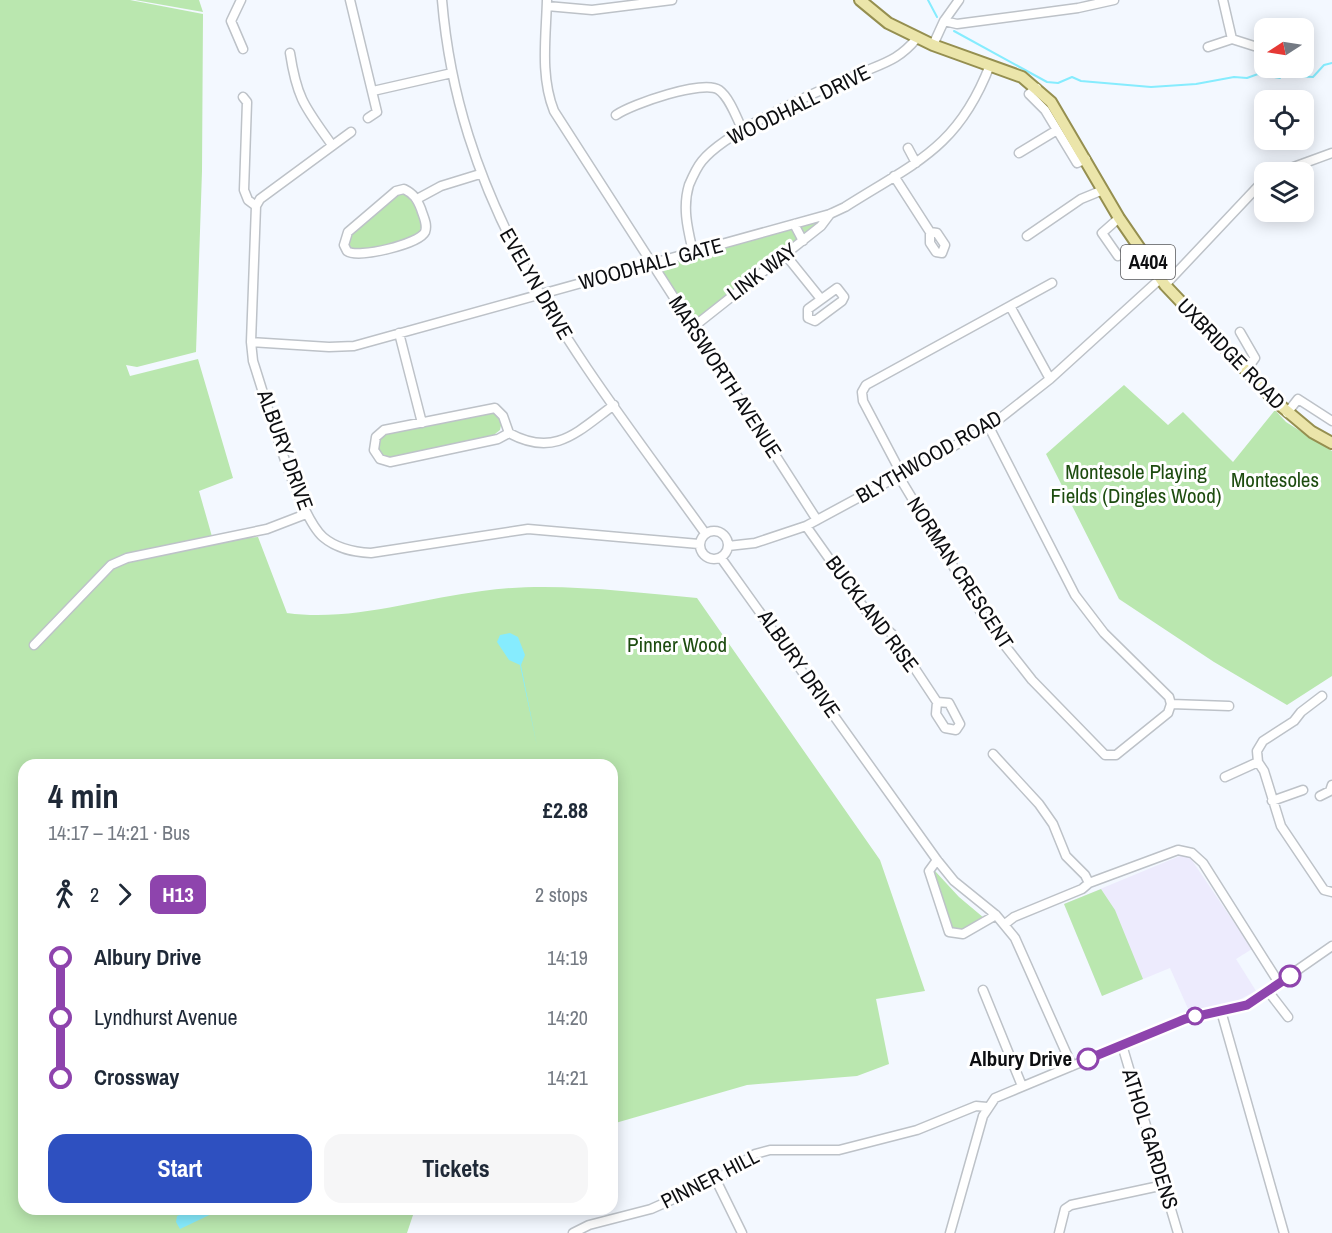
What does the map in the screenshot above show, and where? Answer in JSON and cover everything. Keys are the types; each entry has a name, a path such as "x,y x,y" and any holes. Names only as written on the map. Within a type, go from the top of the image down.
{"main road":[{"name":"UXBRIDGE ROAD","path":"860,0 888,23 917,38 1022,77 1037,88 1051,102 1119,218 1162,282 1245,372 1287,413 1312,432 1332,443"}],"street":[{"path":"241,0 231,21 243,49"},
{"path":"350,0 373,91 376,111 368,118"},
{"name":"EVELYN DRIVE","path":"442,0 452,73 480,174 498,218 538,295 705,533"},
{"path":"547,3 592,10 672,0"},
{"path":"933,45 944,21 959,0"},
{"path":"944,21 957,24 968,23 1078,8 1114,0"},
{"path":"1223,0 1232,39"},
{"name":"MARSWORTH AVENUE","path":"547,3 545,71 549,98 560,120 817,520"},
{"name":"WOODHALL DRIVE","path":"693,252 686,219 689,185 701,162 720,144 743,131 834,85 897,59 917,38"},
{"path":"1208,47 1232,39 1254,46"},
{"path":"290,53 295,88 303,105 332,145"},
{"name":"WOODHALL GATE","path":"251,342 354,346 830,214 936,150 957,128 978,96 990,65"},
{"path":"373,91 452,73"},
{"path":"616,115 642,101 710,87 723,93 743,131"},
{"path":"1037,88 1029,94 1045,110 1077,163 1086,159"},
{"path":"243,97 247,102 244,190 248,200 256,206 260,199 351,132"},
{"path":"1019,153 1057,130"},
{"path":"908,148 916,162"},
{"path":"1307,162 1332,153"},
{"path":"417,199 441,186 480,174"},
{"path":"894,176 930,232"},
{"path":"404,189 413,193 417,199 426,224 424,233 417,240 359,255 347,251 344,244 348,232 396,191 404,189"},
{"path":"1027,236 1081,199 1103,190"},
{"name":"BLYTHWOOD ROAD","path":"728,546 764,541 806,526 989,427 1050,379 1162,282 1254,190"},
{"name":"ALBURY DRIVE","path":"256,206 251,342 253,361 306,514 324,538 350,552 371,553 528,529 699,544"},
{"name":"LINK WAY","path":"692,328 803,241 821,226 830,214"},
{"path":"1118,256 1102,233 1119,218"},
{"path":"794,224 803,241"},
{"path":"784,254 821,298"},
{"path":"1050,379 1010,306 1052,283"},
{"name":"NORMAN CRESCENT","path":"1010,306 866,385 862,392 863,401 900,474 988,624 1032,680 1105,755 1116,755 1168,713 1171,704"},
{"path":"1240,332 1255,358 1245,372"},
{"path":"399,333 422,423"},
{"path":"1287,413 1298,399 1332,421"},
{"path":"508,434 498,439 390,462 381,459 374,450 376,437 384,430 495,408 503,416 508,434 527,443 547,445 567,439 614,405"},
{"path":"989,427 1075,595 1104,633 1169,697 1171,704 1225,704"},
{"path":"34,645 111,565 127,558 267,529 306,514"},
{"name":"BUCKLAND RISE","path":"806,526 867,612 892,634 937,702"},
{"path":"720,532 726,538 728,546 722,558 708,559 702,553 699,544 705,533 720,532"},
{"name":"ALBURY DRIVE","path":"722,558 937,860 961,887 1005,924 1024,956 1072,1066"},
{"path":"1322,696 1308,705 1294,721 1263,741 1257,751 1258,762 1264,771 1281,826 1323,890 1332,892"},
{"path":"993,754 1040,804 1053,824 1066,856 1086,875 1089,883"},
{"path":"1225,777 1258,762"},
{"path":"1320,796 1330,791 1332,785"},
{"path":"1272,801 1303,790"},
{"path":"1005,924 1014,917 1082,889 1089,883 1178,850 1192,853 1203,863 1279,983"},
{"path":"937,860 929,872 949,932 963,934 996,915"},
{"path":"950,1233 987,1107 995,1098 1185,1019 1247,1005 1332,946"},
{"path":"983,990 1022,1086"},
{"path":"1268,991 1288,1017"},
{"path":"1221,1011 1284,1233"},
{"name":"ATHOL GARDENS","path":"1122,1045 1178,1233"},
{"name":"PINNER HILL","path":"573,1233 588,1225 651,1209 716,1180 755,1154 770,1150 839,1150 917,1130 976,1106 987,1107"},
{"path":"716,1180 742,1233"},
{"path":"1059,1233 1065,1209 1071,1205 1164,1185"}],"shaded area":[{"path":"1187,853 1252,949 1236,959 1256,991 1235,1002 1189,1011 1170,968 1102,996 1064,904"}],"green space":[{"name":"Pinner Wood","path":"0,0 130,0 203,14 202,171 196,352 137,367 126,365 130,376 198,359 233,478 199,491 213,540 258,537 287,613 311,615 360,612 482,591 534,587 589,588 697,598 880,860 925,991 876,999 889,1064 857,1076 747,1085 618,1122 618,759 18,759 18,1215 413,1215 407,1233 0,1233"},
{"path":"135,0 199,0 203,12"},
{"path":"399,193 410,195 422,225 418,235 357,253 348,248 349,236"},
{"path":"830,214 692,328 651,263"},
{"path":"1124,385 1168,425 1183,412 1233,462 1275,410 1286,422 1332,451 1332,676 1287,705 1214,662 1119,599 1046,454"},
{"path":"489,411 496,414 502,421 500,430 490,438 391,459 382,457 377,449 378,439 385,434"},
{"path":"935,871 959,897 984,918 961,932 951,928 933,872"},
{"path":"1101,889 1115,910 1143,979 1102,996 1064,904"}],"water":[{"path":"510,633 518,637 525,655 521,665 537,746 520,665 509,660 497,642 500,635"},
{"path":"209,1215 180,1229 176,1222 177,1216"}],"waterway":[{"path":"928,0 937,17"},
{"path":"954,31 1047,82 1058,83 1072,77 1081,81 1151,87 1196,84 1254,75"},
{"path":"1314,76 1324,65 1332,63"}],"bus line":[{"name":"H13","path":"1088,1059 1185,1019 1247,1005 1290,976"}],"place":[{"name":"Albury Drive","path":"1088,1059"}],"park label":[{"name":"Montesoles","path":"1275,480"},
{"name":"Montesole Playing Fields (Dingles Wood)","path":"1136,484"}]}
